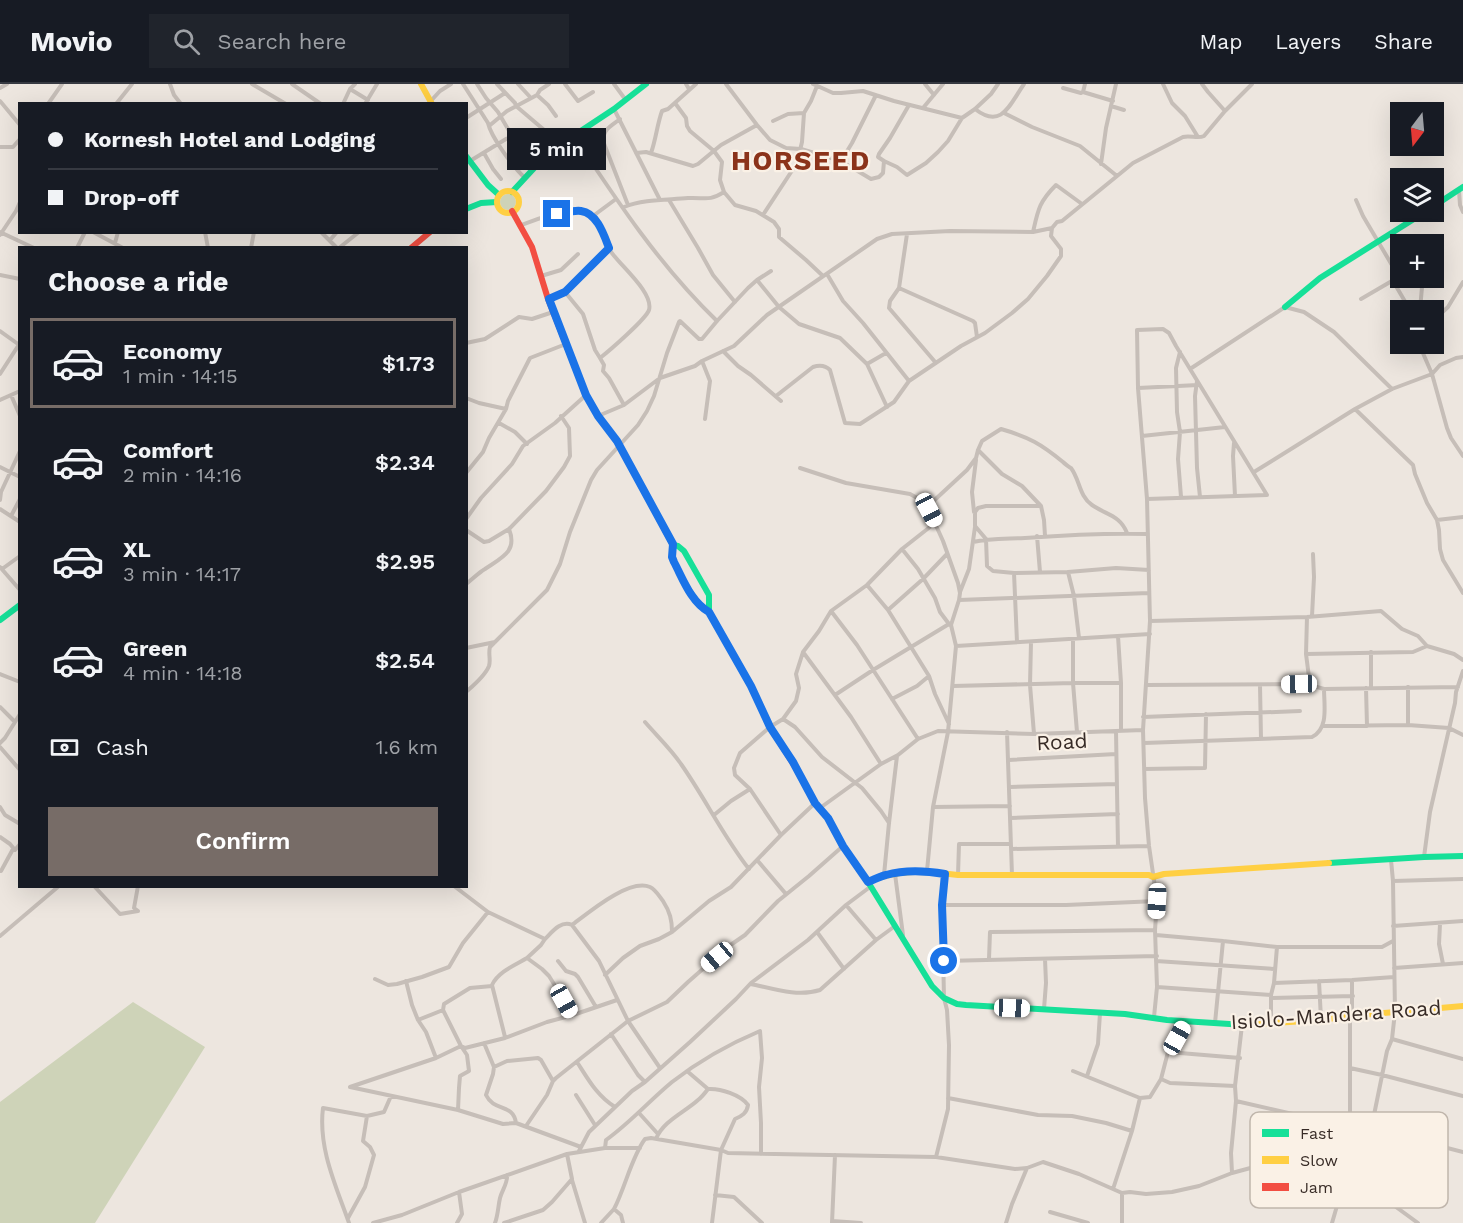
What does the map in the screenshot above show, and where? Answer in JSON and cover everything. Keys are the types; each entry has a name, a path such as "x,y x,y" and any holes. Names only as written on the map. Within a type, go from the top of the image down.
{"main road":[{"path":"421,84 431,102"},
{"path":"512,192 549,152 614,109 646,84"},
{"path":"468,158 498,199 500,209 506,212 512,211 518,202 517,196 505,191 498,199 468,208"},
{"path":"1444,200 1461,189"},
{"path":"512,211 535,255 549,299 586,395 620,446 673,544 672,557 695,602 709,612"},
{"path":"1285,307 1320,278 1409,222"},
{"path":"413,246 428,234"},
{"path":"673,544 684,551 709,595 709,612 751,686 770,727 817,806 828,818 843,846 932,986 944,998"},
{"path":"0,620 18,606"},
{"path":"869,885 884,875 927,871 958,875 1149,875 1153,877 1164,874 1463,856"},
{"name":"Isiolo-Mandera Road","path":"944,998 966,1005 1100,1012 1167,1020 1242,1025 1463,1006"}],"street":[{"path":"0,88 7,84"},
{"path":"49,102 62,84"},
{"path":"118,102 132,84"},
{"path":"170,84 179,102"},
{"path":"252,84 283,102"},
{"path":"292,84 318,102"},
{"path":"301,90 305,84"},
{"path":"344,102 355,84"},
{"path":"350,89 366,102 377,84"},
{"path":"431,102 440,91 451,84"},
{"path":"462,84 499,144 525,178"},
{"path":"477,84 501,117 518,146 536,136 543,129 516,106 497,84"},
{"path":"518,84 531,98"},
{"path":"488,126 516,106 537,95 549,84"},
{"path":"565,84 578,101 593,92"},
{"path":"615,84 625,99"},
{"path":"686,84 689,89"},
{"path":"651,153 662,111 668,109 696,84"},
{"path":"726,84 770,140 786,148 801,149 841,161 871,179 879,177 885,161"},
{"path":"925,84 934,95"},
{"path":"923,108 943,84"},
{"path":"909,105 879,154 880,159 897,167 906,175 926,163 938,152 948,141 962,118 991,94 998,84"},
{"path":"975,109 983,116 998,117 1004,113 1024,84"},
{"path":"1083,92 1085,84"},
{"path":"1101,164 1116,84"},
{"path":"1163,84 1172,103 1199,138"},
{"path":"1202,84 1225,111"},
{"path":"776,396 818,365 830,370 845,423 860,424 887,407 894,402 909,381 1012,313 1028,299 1061,256 1061,249 1051,236 1052,228 1057,222 1062,221 1133,163 1179,139 1204,136 1252,84"},
{"path":"763,215 795,168 801,149 804,113 816,85 833,93 859,90 962,118"},
{"path":"1063,88 1113,101"},
{"path":"468,117 505,93"},
{"path":"537,95 556,116"},
{"path":"841,161 876,95"},
{"path":"0,101 18,123"},
{"path":"675,103 686,118 690,131 714,151 722,162 720,180 724,192 735,205 756,211 774,222 779,229 779,237 825,275 843,301 909,381"},
{"path":"1111,106 1124,110"},
{"path":"614,109 660,200"},
{"path":"773,121 788,114 804,113"},
{"path":"1004,113 1038,130 1080,146 1117,176"},
{"path":"620,119 606,130 603,134 603,141 626,207 643,237 717,321"},
{"path":"636,153 641,151 651,153 693,166 721,145 757,125"},
{"path":"574,136 617,199 626,207"},
{"path":"468,158 483,153 513,137"},
{"path":"0,147 13,147 18,141"},
{"path":"483,153 501,179"},
{"path":"1033,232 1039,206 1056,185 1082,205"},
{"path":"1461,189 1460,205 1463,212"},
{"path":"626,207 660,200 708,199 724,192"},
{"path":"593,216 617,199"},
{"path":"1356,200 1390,262"},
{"path":"669,201 713,275 735,302"},
{"path":"521,225 543,217 571,212 581,211 593,216 609,248 641,287 648,300 649,311 600,358"},
{"path":"17,212 0,233 29,246"},
{"path":"598,416 624,405 660,378 695,366 734,346 767,315 877,239 892,234 969,231 1033,232 1052,228"},
{"path":"97,234 117,245"},
{"path":"323,234 336,246"},
{"path":"330,240 335,234"},
{"path":"341,246 356,234"},
{"path":"907,234 899,288 889,308 936,363"},
{"path":"549,299 565,292 609,248"},
{"path":"541,276 561,270 578,254"},
{"path":"468,690 489,666 490,646 547,590 560,564 591,480 597,470 638,425 647,411 669,347 681,321 701,340 757,280 771,271"},
{"path":"0,275 18,279"},
{"path":"757,280 779,307 799,324 840,338 867,364 887,407"},
{"path":"1444,311 1463,282"},
{"path":"1361,299 1390,283"},
{"path":"899,288 973,321 977,337"},
{"path":"565,292 583,314 595,350 604,365 603,371 624,405"},
{"path":"1190,369 1285,307 1304,312 1334,332 1392,388"},
{"path":"468,343 485,339 519,316 532,319 554,312"},
{"path":"1147,499 1267,495 1169,333 1163,329 1137,330 1138,388 1147,499 1149,570 1150,634 1143,730 1149,846 1157,901 1155,930 1157,987 1154,1017"},
{"path":"0,331 18,343"},
{"path":"468,471 483,453 530,358 567,344"},
{"path":"0,374 18,346"},
{"path":"723,351 726,356 781,401"},
{"path":"867,364 886,352"},
{"path":"1180,352 1176,368 1181,497"},
{"path":"1423,354 1432,374 1447,428 1463,456"},
{"path":"1254,472 1392,388 1432,374 1440,365 1463,357"},
{"path":"702,361 710,381 705,418"},
{"path":"1138,388 1197,382"},
{"path":"1197,382 1195,396 1200,497"},
{"path":"0,400 18,392"},
{"path":"11,395 18,411"},
{"path":"468,516 512,464 523,446 555,423 586,395"},
{"path":"468,399 506,409"},
{"path":"1355,409 1413,465 1427,503 1437,520 1443,560 1463,593"},
{"path":"468,531 487,542 509,529 546,491 570,456 569,428 561,416"},
{"path":"499,423 514,432 527,444"},
{"path":"1142,436 1226,427"},
{"path":"835,695 910,646 950,624 969,569 975,526 972,492 978,450 982,441 1001,429 1017,433 1038,443 1070,468 1082,495 1091,504 1119,519 1127,533"},
{"path":"1234,442 1235,496"},
{"path":"978,450 1002,474 1022,486 1041,506 1045,536"},
{"path":"0,500 18,455"},
{"path":"927,507 967,471 976,458"},
{"path":"0,467 18,476"},
{"path":"800,468 846,483 910,494 919,499 927,507 935,523 960,593"},
{"path":"11,516 18,503"},
{"path":"975,512 978,508 986,506 1041,506"},
{"path":"0,509 18,521"},
{"path":"1437,520 1463,517"},
{"path":"781,835 750,789 735,775 734,768 740,753 783,719 796,701 799,688 796,674 803,652 831,611 867,585 902,549 935,523"},
{"path":"975,526 986,539 987,566 997,573 1068,572 1116,568 1149,570"},
{"path":"468,582 508,553 512,542 509,529"},
{"path":"973,542 1037,536 1148,534"},
{"path":"1037,536 1040,572"},
{"path":"902,549 935,598 940,612 950,624 956,646 948,732 933,807 927,871"},
{"path":"888,610 947,554"},
{"path":"1312,554 1314,577 1312,616"},
{"path":"18,557 1,568 18,588"},
{"path":"1068,572 1074,596 1079,638"},
{"path":"1014,573 1017,642"},
{"path":"867,585 888,610 929,676 949,724"},
{"path":"959,600 1149,593"},
{"path":"831,611 857,645 918,739"},
{"path":"1150,621 1306,617 1381,611 1402,629 1418,636 1427,646 1454,654 1463,660"},
{"path":"1306,617 1306,654 1310,685"},
{"path":"956,646 1150,634"},
{"path":"1118,636 1121,683 1116,754 1118,847"},
{"path":"1073,639 1073,683 1077,732"},
{"path":"468,648 495,642"},
{"path":"1030,642 1030,685 1034,734"},
{"path":"1306,654 1413,652 1427,646"},
{"path":"803,652 851,717 881,764"},
{"path":"1371,652 1371,687"},
{"path":"1424,857 1430,812 1463,671"},
{"path":"0,674 18,681"},
{"path":"892,699 918,686 929,676"},
{"path":"953,686 1121,683"},
{"path":"1147,685 1310,685 1324,689 1458,687"},
{"path":"1260,685 1261,739"},
{"path":"1408,687 1408,724"},
{"path":"1366,688 1367,726"},
{"path":"1144,743 1312,737 1318,735 1323,726 1324,689"},
{"path":"0,707 15,722"},
{"path":"1143,717 1300,711"},
{"path":"1144,769 1205,768 1206,714"},
{"path":"18,717 0,745 18,768"},
{"path":"783,719 795,728 822,757 870,797 889,823"},
{"path":"645,722 680,763 714,815 729,843 749,869"},
{"path":"1323,726 1408,724 1449,728 1463,735"},
{"path":"605,975 640,946 672,932 709,901 731,887 781,835 817,806 898,755 918,739 938,731 1034,734 1143,730"},
{"path":"1008,732 1012,875"},
{"name":"Road","path":"1008,760 1116,754"},
{"path":"884,875 898,755"},
{"path":"1010,787 1117,784"},
{"path":"714,815 750,789"},
{"path":"933,807 1010,806"},
{"path":"0,807 5,815 18,823"},
{"path":"1011,818 1118,814"},
{"path":"0,837 13,849"},
{"path":"958,875 959,844 1149,846"},
{"path":"526,1126 547,1095 553,1081 628,1021 667,1002 729,946 745,935 771,907 843,846"},
{"path":"0,872 13,849 18,848"},
{"path":"757,860 786,894"},
{"path":"1374,1112 1387,1051 1392,1039 1395,1012 1393,880 1390,860"},
{"path":"895,874 904,942"},
{"path":"936,1157 948,1108 950,1045 944,998 942,905 945,874"},
{"path":"1393,880 1463,879"},
{"path":"580,1149 595,1125 632,1091 645,1082 751,983 817,933 869,885"},
{"path":"572,925 618,893 644,886 653,889 666,906 672,920 672,932"},
{"path":"0,936 57,888"},
{"path":"96,888 120,914 138,911 134,908 138,888"},
{"path":"457,888 488,912 545,939"},
{"path":"942,905 1066,905 1157,901"},
{"path":"846,904 876,940"},
{"path":"375,980 392,985 449,967 463,942 488,912"},
{"path":"1393,926 1463,921"},
{"path":"505,1038 492,986 494,980 527,958 562,923 567,923 572,925 599,961 628,1021 660,1068"},
{"path":"1440,924 1439,944 1443,964"},
{"path":"751,983 802,994 820,990 895,926"},
{"path":"989,959 990,932 1155,930"},
{"path":"817,933 844,969"},
{"path":"1156,935 1277,947 1382,946 1393,941"},
{"path":"1215,1023 1223,941"},
{"path":"1271,1024 1277,947"},
{"path":"527,958 549,976 573,1015"},
{"path":"1044,1009 1045,959"},
{"path":"944,961 1156,959 1275,969"},
{"path":"558,961 566,970 578,977 596,1007"},
{"path":"1394,968 1463,963"},
{"path":"1274,983 1394,977"},
{"path":"1350,1112 1352,980"},
{"path":"406,981 412,1005 436,1058"},
{"path":"1319,981 1321,1020"},
{"path":"458,1110 460,1076 469,1071 467,1055 443,1010 446,1002 470,988 492,986"},
{"path":"1157,987 1272,996 1353,996"},
{"path":"580,1149 516,1123 503,1124 458,1110 350,1087 436,1058 461,1046 465,1048 505,1038 617,1000"},
{"path":"418,1020 443,1010"},
{"path":"1087,1076 1098,1044 1100,1012"},
{"path":"1074,1071 1140,1098 1150,1097 1161,1079 1168,1052 1186,1021"},
{"path":"1232,1173 1235,1086 1242,1025"},
{"path":"605,1148 606,1140 623,1128 670,1083 721,1049 760,1030 761,1154"},
{"path":"611,1034 645,1082"},
{"path":"1392,1039 1463,1059"},
{"path":"484,1043 494,1066 494,1074 486,1095 490,1102 514,1114 516,1123"},
{"path":"1168,1052 1240,1058"},
{"path":"494,1066 514,1060 540,1058 553,1081"},
{"path":"577,1062 597,1092 615,1107"},
{"path":"1350,1068 1463,1096"},
{"path":"687,1071 708,1089"},
{"path":"1161,1079 1170,1083 1235,1086"},
{"path":"657,1137 684,1110 698,1101 708,1089 713,1088 731,1094 743,1099 748,1105 743,1115 735,1119 721,1150 712,1223"},
{"path":"576,1095 595,1125"},
{"path":"348,1221 328,1161 321,1123 323,1108 367,1116 384,1112 391,1096"},
{"path":"948,1098 1038,1115 1072,1116 1132,1131"},
{"path":"1113,1189 1140,1098"},
{"path":"1236,1101 1286,1112"},
{"path":"639,1113 657,1137"},
{"path":"348,1221 365,1187 374,1155 363,1141 367,1116"},
{"path":"602,1223 620,1198 645,1139 657,1137 728,1153 936,1157 1006,1168 1027,1168 1039,1163 1048,1164 1079,1174 1122,1193 1130,1191 1140,1194 1180,1191 1250,1168"},
{"path":"373,1223 402,1215 580,1149 640,1148"},
{"path":"1448,1148 1463,1152"},
{"path":"567,1154 585,1223"},
{"path":"836,1155 832,1222 861,1223"},
{"path":"1006,1223 1027,1168"},
{"path":"495,1223 507,1175"},
{"path":"504,1223 543,1210 572,1179"},
{"path":"457,1223 462,1214 459,1192"},
{"path":"1122,1193 1122,1223"},
{"path":"714,1195 734,1197 762,1223"},
{"path":"1332,1223 1336,1208"},
{"path":"1398,1208 1418,1223"},
{"path":"614,1209 621,1215 623,1223"},
{"path":"1050,1212 1088,1223"}],"green space":[{"path":"508,194 514,196 516,202 514,208 508,210 502,208 500,202 502,196"},
{"path":"133,1002 205,1047 95,1223 0,1223 0,1102"}],"traffic: fast":[{"path":"512,192 549,152 614,109 646,84"},
{"path":"468,159 488,185 499,195"},
{"path":"1444,199 1463,187"},
{"path":"468,208 481,203 497,202"},
{"path":"1285,307 1320,278 1409,222"},
{"path":"673,545 684,551 709,595 709,612 697,602 684,583 672,557 673,545"},
{"path":"0,620 18,606"},
{"path":"799,773 815,803 828,818 843,846 932,986 944,998 966,1005 1125,1014 1167,1020 1245,1025"},
{"path":"1329,863 1463,856"}],"traffic: slow":[{"path":"421,84 431,102"},
{"path":"508,191 516,194 519,202 516,210 508,213 500,210 497,202 500,194 508,191"},
{"path":"868,882 890,875 912,872 958,875 1149,875 1153,877 1164,874 1329,863"},
{"path":"1245,1025 1463,1006"}],"traffic: jam":[{"path":"512,211 532,247 548,299 586,395 617,441 673,545"},
{"path":"413,246 428,234"},
{"path":"709,612 751,686 770,727 799,773"}],"district":[{"name":"HORSEED","path":"801,161"}],"route":[{"path":"557,214 581,211 593,216 609,248 565,292 549,299 586,395 617,441 673,544 672,557 695,602 709,612 751,686 770,727 793,762 815,803 828,818 843,846 868,882 884,875 927,871 945,874 942,905 944,961"}]}
